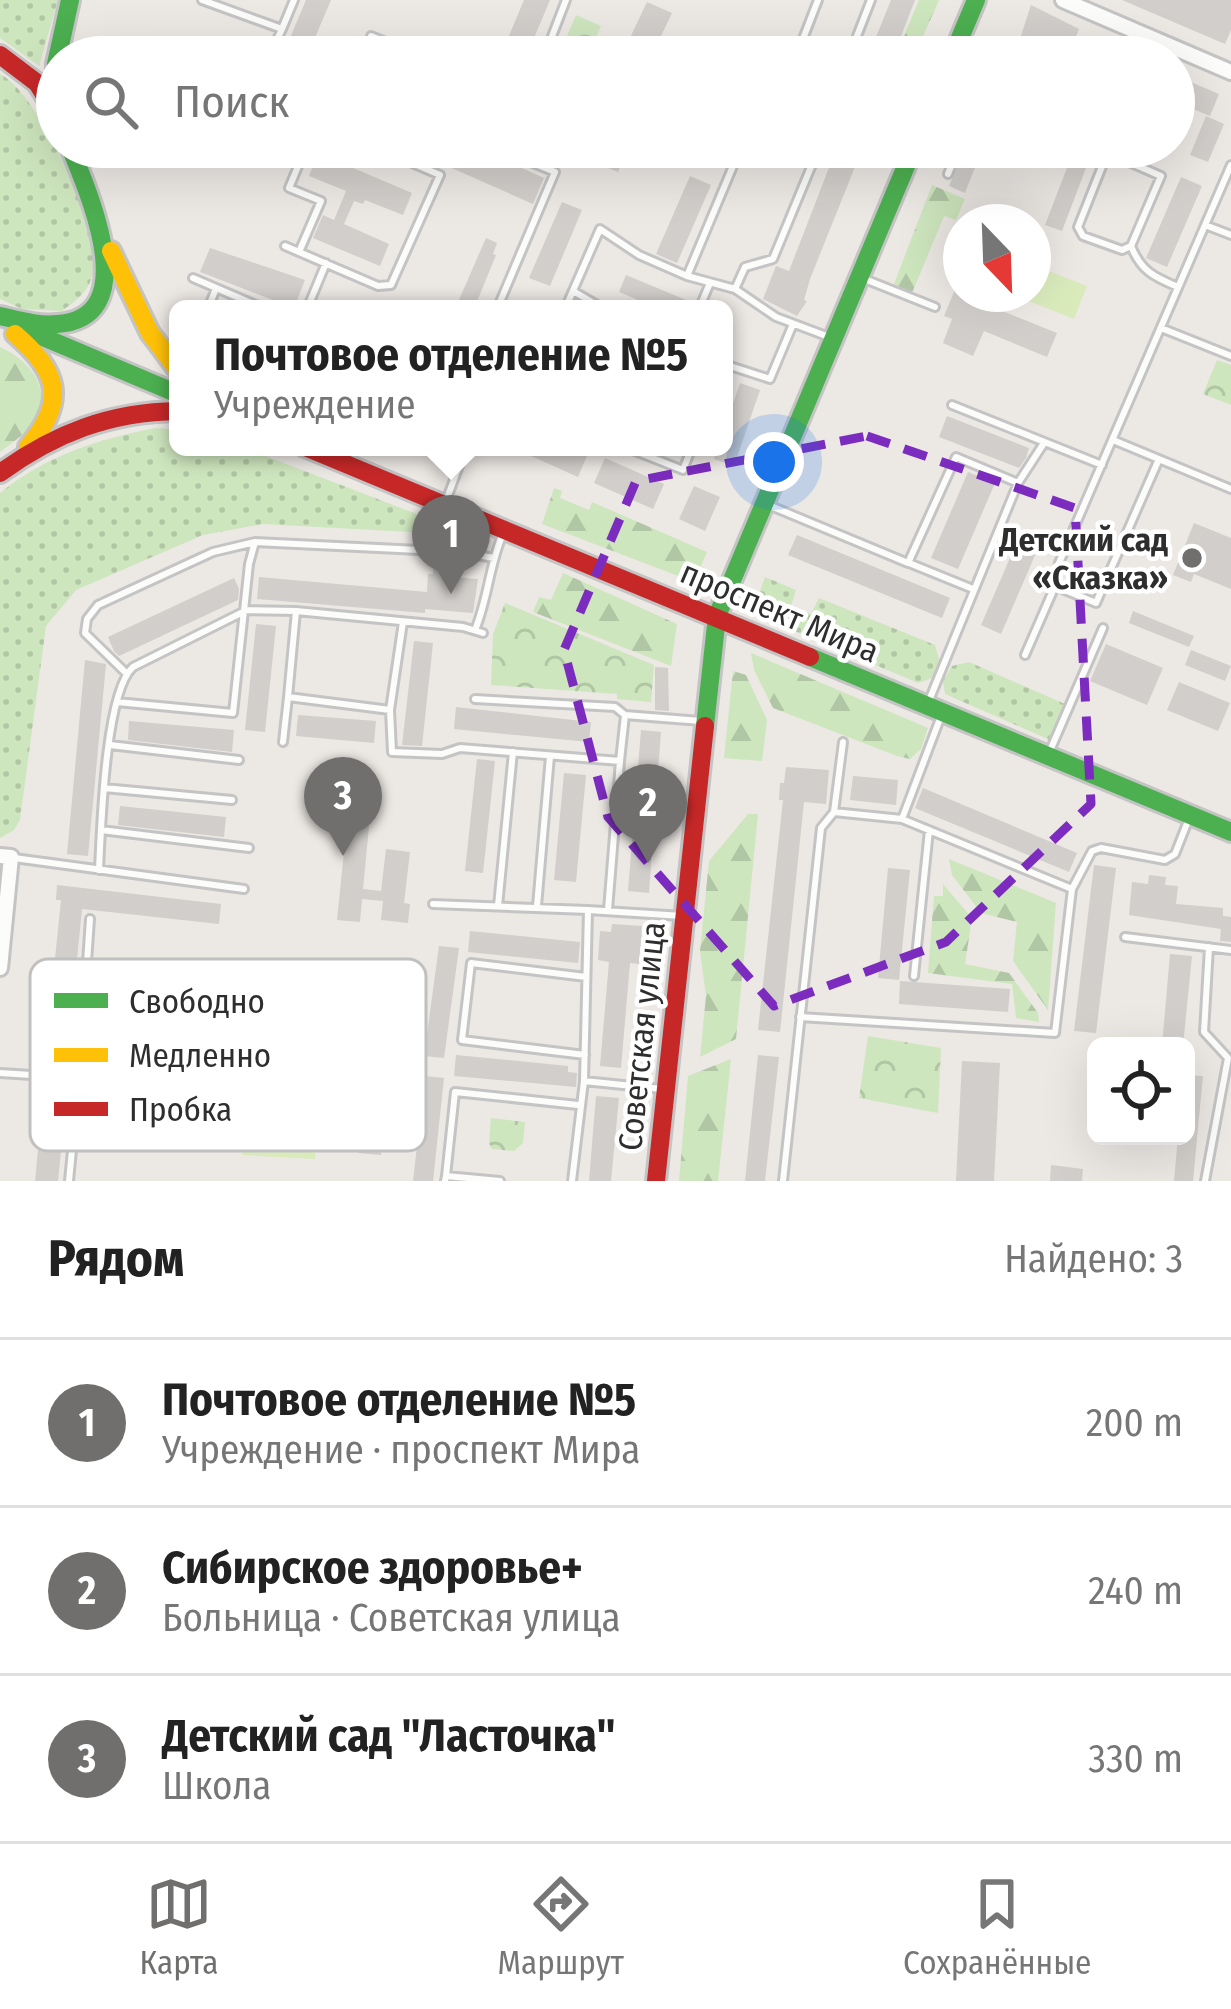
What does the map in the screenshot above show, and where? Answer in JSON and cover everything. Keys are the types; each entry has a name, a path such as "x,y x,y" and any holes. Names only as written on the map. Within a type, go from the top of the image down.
{"main road":[{"path":"63,36 70,0"},
{"path":"961,36 976,0"},
{"path":"0,55 36,82"},
{"path":"79,168 138,312 169,357"},
{"name":"Советская улица","path":"656,1181 717,616 905,168"},
{"path":"0,320 64,324 89,311 107,274 95,215"},
{"path":"0,320 169,390"},
{"path":"0,320 46,364 55,395 47,423 5,469"},
{"path":"5,469 62,433 100,418 169,411"},
{"name":"проспект Мира","path":"327,456 1231,832"}],"street":[{"path":"1066,1 1146,36"},
{"path":"1195,57 1231,73"},
{"path":"0,968 5,856"}],"lane":[{"path":"202,0 282,29"},
{"path":"278,36 294,0"},
{"path":"552,36 566,0"},
{"path":"804,36 818,0"},
{"path":"857,36 872,0"},
{"path":"1025,655 1055,586 1059,563 1231,165"},
{"path":"84,168 84,182"},
{"path":"297,168 289,188 321,201 299,252"},
{"path":"285,246 378,286 392,285 440,175 424,168"},
{"path":"501,300 555,172 546,168"},
{"path":"687,276 732,168"},
{"path":"735,289 745,267 773,259 808,168"},
{"path":"949,174 951,168"},
{"path":"1102,168 1078,227 1083,236 1122,250 1131,246 1161,176 1145,168"},
{"path":"1205,225 1231,236"},
{"path":"569,300 600,230 639,255 687,276 735,289 767,312 832,338"},
{"path":"1131,246 1150,275 1179,287"},
{"path":"311,300 326,263"},
{"path":"859,277 934,307"},
{"path":"193,278 245,300"},
{"path":"703,300 710,283"},
{"path":"211,300 216,288"},
{"path":"573,291 588,300"},
{"path":"733,368 770,379 793,324"},
{"path":"1161,328 1231,356"},
{"path":"952,405 1102,465"},
{"path":"1113,440 1231,489"},
{"path":"902,819 973,590 1018,483 1044,443"},
{"path":"445,504 463,456"},
{"path":"653,456 683,470 688,456"},
{"path":"908,563 956,457 1018,483"},
{"path":"1055,586 1096,603 1159,459"},
{"path":"762,502 973,590"},
{"path":"99,870 104,788 126,673 247,610 296,611 479,632 494,558 505,530"},
{"path":"126,673 86,633 87,619 98,605 213,552 255,542 460,552 494,558"},
{"path":"117,702 233,713 255,542"},
{"path":"283,742 296,611"},
{"path":"403,622 390,710 392,752 442,754 460,748 620,761"},
{"path":"1048,756 1103,628"},
{"path":"288,697 390,710"},
{"path":"475,699 615,706 625,715 703,722"},
{"path":"608,910 625,715"},
{"path":"783,1181 821,828 834,812 843,742"},
{"path":"110,745 239,760"},
{"path":"498,906 513,752"},
{"path":"538,906 550,756"},
{"path":"104,788 232,800"},
{"path":"834,812 902,819 1072,889"},
{"path":"800,1017 1055,1033 1072,889 1091,851 1101,848 1165,860 1175,854 1190,815"},
{"path":"101,830 249,848"},
{"path":"914,976 929,830"},
{"path":"5,856 244,889"},
{"path":"433,904 684,916"},
{"path":"572,1181 584,1082 588,910"},
{"path":"87,959 90,919"},
{"path":"1125,937 1231,950"},
{"path":"1205,1181 1230,1056 1204,1032 1209,947"},
{"path":"585,1055 462,1040 471,963 586,977"},
{"path":"0,1073 30,1075"},
{"path":"584,1082 665,1089"},
{"path":"500,1181 445,1178 455,1092 578,1105"},
{"path":"69,1181 72,1151"}],"highlighted area":[{"path":"867,436 1075,508 1091,804 946,942 774,1006 608,817 564,650 636,481"}],"green space":[{"path":"0,0 58,0 48,36 36,36 36,64 0,38"},
{"path":"919,0 939,0 923,36 904,36"},
{"path":"576,15 601,26 596,36 567,36"},
{"path":"0,74 16,86 36,113 36,168 65,168 93,256 90,282 62,311 22,309 0,299"},
{"path":"932,185 965,199 963,204 943,204 943,218 912,293 894,284"},
{"path":"1051,272 1087,286 1074,319 1051,310"},
{"path":"0,347 30,369 41,390 41,402 31,426 0,452"},
{"path":"1217,360 1231,365 1231,405 1203,394"},
{"path":"169,429 169,456 265,456 427,518 428,533 263,524 203,535 76,590 46,626 20,820 0,838 0,493 36,468 112,438"},
{"path":"554,488 562,491 560,498 589,510 592,502 707,552 694,582 542,524"},
{"path":"563,573 677,624 671,666 533,612 539,597 551,600"},
{"path":"765,577 796,590 791,606 811,614 819,598 935,645 940,663 932,678 918,683 752,613"},
{"path":"505,603 654,665 651,702 617,699 617,694 491,685 493,634"},
{"path":"751,653 928,728 921,749 910,759 897,756 773,708"},
{"path":"969,662 1065,704 1050,740 945,694 943,681 952,666"},
{"path":"733,671 746,675 767,720 762,761 724,758"},
{"path":"748,814 758,814 736,1039 700,1057 706,996 700,951 709,861"},
{"path":"949,859 1056,903 1048,1010 1013,961 1017,922 981,913 952,875"},
{"path":"943,884 972,918 965,964 1009,973 1038,1013 1039,1022 1016,1018 1012,984 928,973 934,896 943,896"},
{"path":"868,1036 941,1048 938,1113 859,1098"},
{"path":"731,1059 718,1181 679,1181 688,1076"},
{"path":"491,1118 525,1122 523,1143 514,1151 492,1149"},
{"path":"242,1151 315,1151 315,1159 242,1155"}],"building":[{"path":"306,0 331,0 316,36 291,36"},
{"path":"524,0 550,0 535,36 509,36"},
{"path":"891,0 915,0 901,36 876,36"},
{"path":"1122,0 1231,0 1231,30 1225,44"},
{"path":"647,2 672,13 661,36 631,36"},
{"path":"1031,5 1079,29 1076,36 1021,36"},
{"path":"1195,84 1219,94 1210,116 1195,110"},
{"path":"1206,116 1224,124 1208,162 1195,157 1195,143"},
{"path":"312,168 353,168 412,193 403,215 365,200 363,204 354,201 344,224 389,244 380,266 313,238 323,215 334,220 346,191 309,176"},
{"path":"452,168 522,168 544,178 533,204"},
{"path":"829,168 855,168 810,279 807,301 797,316 763,299 776,266 789,271"},
{"path":"957,168 975,168 965,193 949,186"},
{"path":"1067,168 1086,168 1062,231 1051,227 1051,209"},
{"path":"690,176 711,185 677,263 656,254"},
{"path":"1181,177 1202,186 1167,267 1146,258"},
{"path":"562,202 582,210 550,286 529,278"},
{"path":"486,238 497,243 478,300 459,300"},
{"path":"210,248 305,280 297,300 273,300 200,272"},
{"path":"626,275 686,300 638,300 619,292"},
{"path":"946,312 1005,312 1057,333 1047,357 984,331 973,356 943,343 952,319 944,316"},
{"path":"740,383 760,390 734,466 714,459 733,456 733,404"},
{"path":"947,416 1029,448 1026,458 1019,468 939,437"},
{"path":"531,456 587,456 578,477"},
{"path":"605,458 664,484 653,509 594,483"},
{"path":"968,472 995,483 958,569 931,558"},
{"path":"694,486 720,497 705,531 679,519"},
{"path":"1194,523 1231,538 1231,589 1194,574 1191,582 1173,575"},
{"path":"797,535 950,598 942,618 788,555"},
{"path":"1016,544 1036,553 1001,634 981,625"},
{"path":"433,568 451,569 450,577 478,579 473,613 257,599 259,577 427,592"},
{"path":"234,578 238,600 119,656 114,651 108,637"},
{"path":"1133,611 1194,636 1189,647 1129,623"},
{"path":"256,624 276,626 265,732 245,730"},
{"path":"414,641 433,643 422,746 402,745"},
{"path":"1106,644 1163,668 1147,705 1090,681"},
{"path":"1191,650 1231,666 1225,681 1185,665"},
{"path":"85,660 106,664 88,856 67,854"},
{"path":"655,667 668,668 669,711 655,710"},
{"path":"1179,682 1230,703 1218,731 1167,710"},
{"path":"456,707 591,722 589,742 454,729"},
{"path":"298,715 376,721 374,743 296,736"},
{"path":"129,721 234,730 232,752 128,740"},
{"path":"641,730 661,732 649,893 628,891"},
{"path":"477,759 495,761 483,873 465,871"},
{"path":"786,767 829,770 826,804 804,802 780,1032 758,1030 783,800 779,800 780,783 784,783"},
{"path":"564,773 586,775 576,882 554,880"},
{"path":"853,776 898,780 896,805 850,800"},
{"path":"351,783 373,785 363,889 381,891 386,849 410,852 404,903 410,904 408,923 381,920 383,901 362,899 360,922 337,920"},
{"path":"923,788 1077,853 1069,872 915,808"},
{"path":"120,806 226,817 224,837 118,825"},
{"path":"1094,865 1116,868 1096,1033 1074,1031"},
{"path":"888,868 910,870 899,980 878,978"},
{"path":"1149,875 1166,877 1165,885 1178,886 1176,904 1223,908 1223,916 1231,917 1231,942 1220,941 1221,929 1129,915 1132,882 1148,884"},
{"path":"57,885 221,904 219,924 82,909 77,959 55,959 61,900 56,900"},
{"path":"612,924 642,926 639,964 630,963 621,1068 600,1066 609,962 598,960 600,931 611,932"},
{"path":"470,931 580,942 578,963 468,952"},
{"path":"439,946 459,948 444,1058 426,1056"},
{"path":"1170,954 1192,956 1184,1037 1163,1037"},
{"path":"900,981 1010,989 1008,1012 899,1004"},
{"path":"456,1055 568,1066 568,1072 577,1073 576,1087 454,1076"},
{"path":"758,1055 779,1057 765,1181 745,1181"},
{"path":"962,1061 1000,1063 994,1181 956,1181"},
{"path":"426,1076 444,1078 433,1181 413,1181 416,1151 426,1151"},
{"path":"1195,1076 1203,1076 1193,1181 1174,1181 1177,1145 1195,1145"},
{"path":"596,1096 619,1098 611,1181 589,1181"},
{"path":"38,1151 61,1151 58,1181 35,1181"},
{"path":"1051,1165 1083,1169 1082,1181 1050,1181"}],"traffic: fast":[{"path":"62,36 70,0"},
{"path":"961,36 976,0"},
{"path":"0,316 57,324 84,317 99,300 105,277 103,250 78,168"},
{"path":"705,726 717,616 905,168"},
{"path":"24,329 169,390"},
{"path":"810,657 1231,832"}],"traffic: slow":[{"path":"111,251 150,333 169,358"},
{"path":"15,334 41,361 53,388 49,415 28,447"}],"traffic: jam":[{"path":"0,55 36,82"},
{"path":"0,473 84,427 129,415 169,411"},
{"path":"327,456 810,657"},
{"path":"656,1181 705,726"}],"place":[{"name":"Детский сад «Сказка»","path":"1192,558"},
{"name":"Почтовое отделение №5","path":"451,594"},
{"name":"Детский сад \"Ласточка\"","path":"343,856"},
{"name":"Сибирское здоровье+","path":"648,863"}]}
